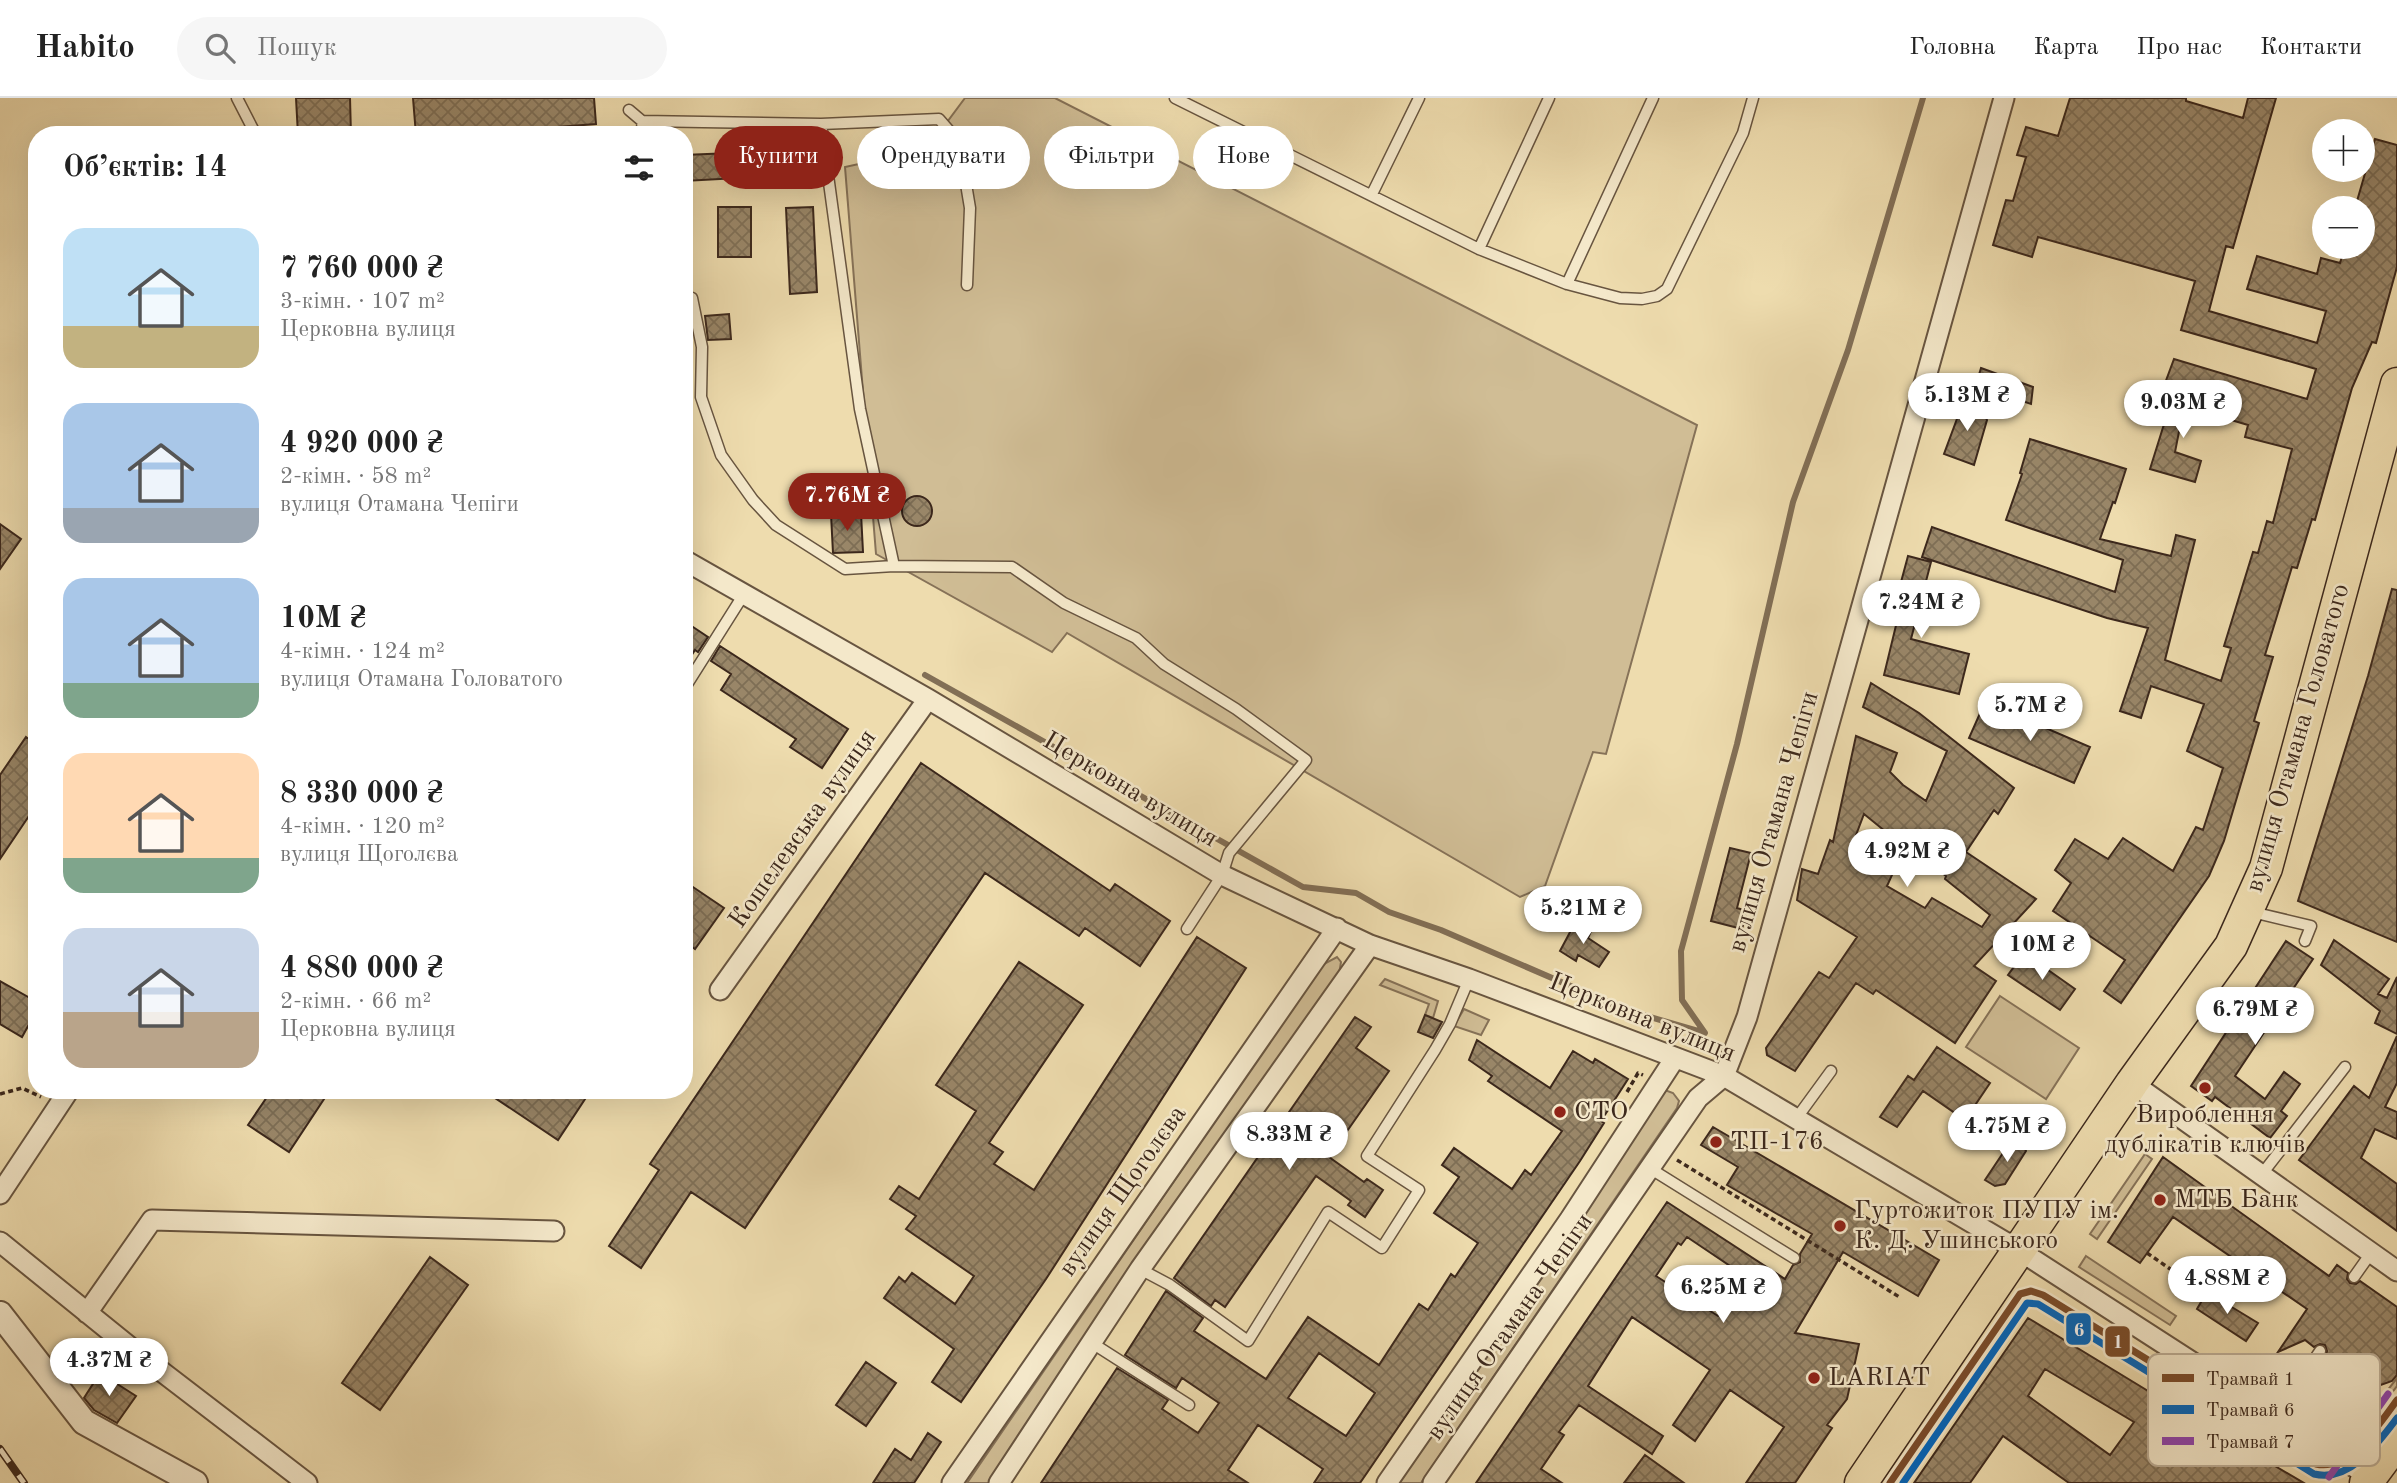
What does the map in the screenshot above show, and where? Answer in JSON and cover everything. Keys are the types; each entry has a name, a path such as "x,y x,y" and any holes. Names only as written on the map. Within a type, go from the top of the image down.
{"main road":[{"name":"вулиця Отамана Головатого","path":"1861,1483 2132,1083 2231,946 2266,868 2397,384"},
{"path":"2380,1464 2397,1441"}],"street":[{"name":"вулиця Отамана Чепіги","path":"1433,1483 1699,1098 1724,1076 1748,1017 2004,98"},
{"name":"Церковна вулиця","path":"693,565 928,699 1222,875 1370,945 1469,979 1724,1076 2020,1251 2180,1354"},
{"name":"Кошелевська вулиця","path":"720,990 928,699"},
{"name":"вулиця Щоголєва","path":"952,1483 1337,929"},
{"path":"999,1483 1140,1269 1370,945"},
{"name":"вулиця Отамана Чепіги","path":"1387,1483 1570,1219 1675,1058"},
{"path":"2132,1083 2397,1271"},
{"path":"0,1194 63,1099"},
{"path":"87,1312 152,1220 554,1231"},
{"path":"0,1242 131,1348 307,1483"},
{"path":"0,1314 83,1422 195,1483"},
{"name":"Церковна вулиця","path":"2348,1466 2368,1480"}],"lane":[{"path":"237,98 251,126"},
{"path":"1175,98 1479,249 1567,284 1631,299 1657,296 1667,289 1743,133 1753,98"},
{"path":"1371,194 1419,98"},
{"path":"1479,249 1549,98"},
{"path":"1567,284 1653,98"},
{"path":"629,110 642,121 821,124 939,119 959,142 970,208 967,285"},
{"path":"642,121 642,126"},
{"path":"821,124 860,409 894,566"},
{"path":"693,303 702,347 701,397 720,455 753,500 776,525 845,569 894,566 1012,567 1064,603 1136,638 1164,664 1236,709 1306,760 1229,853 1222,875 1186,929"},
{"path":"693,675 744,594"},
{"path":"2248,911 2311,926 2305,941"},
{"path":"1140,1269 1170,1285 1248,1341 1328,1212 1382,1248 1419,1190 1367,1156 1436,1050 1469,979"},
{"path":"2262,1174 2345,1067"},
{"path":"1796,1119 1831,1071"},
{"path":"1651,1169 1794,1258"},
{"path":"2354,1277 2371,1253"},
{"path":"1092,1343 1189,1405"}],"path":[{"path":"0,1094 22,1087 28,1089"},
{"path":"1664,1152 1902,1298"},
{"path":"2147,1253 2195,1286 2192,1291"}],"shaded area":[{"path":"965,98 1055,98 1110,126 1044,126 1044,189 1179,189 1179,161 1193,168 1193,189 1234,189 1697,425 1606,754 1593,752 1545,886 1520,897 1067,633 1052,652 876,554 845,167 857,164 857,189 1030,189 1030,126 944,126"},
{"path":"1337,957 1341,962 1339,974 990,1483 967,1483 1322,965"},
{"path":"1385,979 1438,1001 1433,1018 1425,1015 1429,1004 1380,985"},
{"path":"2000,996 2079,1048 2046,1099 1966,1047"},
{"path":"1464,1009 1489,1020 1481,1035 1454,1026"},
{"path":"1662,1089 1673,1093 1679,1101 1677,1108 1421,1483 1393,1483"},
{"path":"2145,1154 2152,1159 2097,1239 2090,1234"},
{"path":"2086,1256 2176,1316 2170,1325 2079,1267"},
{"path":"2397,1378 2397,1386 2380,1408 2380,1400"}],"building":[{"path":"296,98 350,98 351,126 298,126"},
{"path":"413,98 594,98 596,124 415,126"},
{"path":"2070,98 2186,98 2186,101 2243,118 2248,98 2276,98 2233,248 2226,246 2209,311 2317,343 2326,311 2247,289 2257,256 2317,274 2321,259 2340,263 2341,259 2375,259 2375,196 2358,196 2363,182 2375,182 2375,139 2397,145 2397,267 2376,343 2372,342 2352,388 2315,520 2312,519 2297,568 2292,567 2265,655 2273,657 2254,721 2259,723 2224,841 2209,876 2121,1003 2104,991 2125,960 2053,911 2071,883 2055,870 2075,839 2108,859 2123,838 2173,871 2196,827 2203,830 2223,768 2187,751 2204,704 2151,686 2141,718 2120,711 2148,628 2107,618 1922,557 1932,527 2115,592 2123,560 2006,520 2022,474 2020,473 2030,439 2126,469 2100,539 2171,556 2176,535 2195,540 2165,660 2221,681 2231,648 2224,646 2253,552 2258,553 2267,521 2273,523 2292,449 2245,437 2248,425 2184,406 2175,452 2201,461 2195,482 2150,469 2165,421 2155,419 2156,396 2161,394 2174,359 2307,399 2316,369 2181,330 2195,281 2038,237 2032,257 1993,245 2006,200 2013,201 2026,157 2017,155 2026,127 2058,136"},
{"path":"714,154 714,179 693,180 693,155"},
{"path":"718,207 751,207 751,257 718,257"},
{"path":"813,207 817,292 790,294 786,208"},
{"path":"729,314 731,339 708,340 705,316"},
{"path":"1981,368 2033,387 2031,404 1980,387 1978,378"},
{"path":"1964,400 1979,404 1987,420 1974,465 1944,454"},
{"path":"917,496 928,500 932,511 928,522 917,526 906,522 902,511 906,500"},
{"path":"861,513 863,552 833,553 831,514"},
{"path":"0,524 21,539 0,569"},
{"path":"1908,556 1931,562 1911,639 1969,654 1959,694 1884,675 1899,613 1893,612"},
{"path":"2392,589 2397,590 2397,942 2298,901 2368,676"},
{"path":"693,627 708,637 698,652 695,650 693,653"},
{"path":"720,646 848,729 822,768 790,747 796,739 721,690 731,674 711,661"},
{"path":"1871,683 1919,713 2014,788 1998,814 1994,810 1966,852 2036,899 1974,966 1996,981 1955,1043 1876,990 1873,994 1856,983 1795,1071 1767,1055 1766,1048 1819,972 1829,978 1857,937 1797,900 1802,869 1818,874 1830,840 1833,842 1856,736 1897,753 1890,772 1926,801 1947,751 1863,707","holes":["1864,814 1913,854 1914,852 1946,876 1945,879 1990,915 1982,927 1932,898 1925,908 1887,886 1892,875 1850,851"]},
{"path":"1985,702 2090,747 2074,783 1969,738"},
{"path":"26,737 28,817 0,859 0,775"},
{"path":"921,763 1110,891 1115,884 1170,921 1140,966 1085,928 1079,936 985,873 745,1228 691,1192 641,1268 609,1246 659,1170 650,1164"},
{"path":"1730,848 1751,853 1737,908 1747,911 1742,929 1711,921"},
{"path":"693,887 724,908 695,949 693,948"},
{"path":"1576,921 1591,931 1588,938 1609,952 1599,967 1578,955 1576,961 1560,951"},
{"path":"1197,937 1246,968 1046,1279 961,1402 932,1382 954,1349 884,1298 899,1277 905,1282 912,1273 955,1304 974,1276 906,1229 916,1216 890,1199 899,1186 919,1199 976,1111 936,1085 1019,962 1083,1005 989,1143 1003,1152 994,1164 1034,1190"},
{"path":"2334,940 2389,979 2378,994 2387,998 2397,977 2397,1034 2375,1023 2380,1011 2321,965"},
{"path":"2286,941 2313,959 2235,1076 2265,1099 2284,1072 2300,1084 2281,1111 2287,1116 2270,1138 2215,1097 2212,1101 2191,1086"},
{"path":"2024,953 2075,989 2060,1010 2008,975"},
{"path":"0,981 28,997 28,1026 22,1037 0,1024"},
{"path":"1425,1015 1442,1022 1433,1038 1418,1032"},
{"path":"1355,1017 1371,1027 1356,1048 1389,1071 1329,1157 1364,1182 1367,1179 1383,1190 1365,1217 1348,1205 1351,1201 1316,1176 1225,1307 1215,1300 1211,1306 1174,1278"},
{"path":"2397,1036 2397,1083 2385,1107 2397,1112 2397,1139 2375,1129 2361,1158 2397,1184 2397,1231 2299,1160 2354,1086 2369,1098"},
{"path":"1477,1040 1550,1088 1573,1051 1593,1063 1595,1059 1628,1079 1580,1161 1360,1483 1314,1483 1323,1469 1258,1425 1228,1470 1248,1483 1041,1483 1117,1368 1168,1400 1162,1409 1198,1433 1219,1403 1182,1378 1176,1388 1125,1355 1166,1291 1203,1318 1194,1331 1266,1379 1308,1317 1379,1365 1419,1304 1428,1310 1451,1274 1455,1277 1478,1243 1434,1213 1459,1177 1442,1165 1454,1148 1512,1189 1525,1170 1531,1175 1562,1131 1488,1081 1492,1076 1469,1060","holes":["1319,1353 1375,1393 1346,1436 1288,1398"]},
{"path":"1937,1047 1990,1083 1965,1120 1923,1091 1897,1127 1880,1117 1908,1076 1914,1080"},
{"path":"266,1099 324,1099 289,1152 248,1125"},
{"path":"496,1099 585,1099 558,1140"},
{"path":"1713,1127 1939,1260 1918,1296 1843,1252 1795,1333 1859,1344 1847,1399 1827,1425 1832,1428 1795,1483 1746,1483 1784,1427 1730,1390 1695,1441 1673,1425 1710,1370 1632,1317 1588,1386 1663,1436 1652,1454 1579,1405 1559,1432 1564,1435 1541,1469 1562,1483 1476,1483 1667,1202 1785,1279 1793,1265 1800,1262 1800,1254 1812,1234 1727,1185 1738,1167 1701,1145","holes":["1687,1237 1745,1276 1718,1316 1656,1276 1678,1243 1681,1245"]},
{"path":"2013,1138 2022,1143 2026,1151 2005,1184 1995,1186 1985,1180"},
{"path":"2163,1157 2329,1276 2337,1265 2348,1273 2347,1279 2350,1283 2356,1284 2360,1281 2397,1307 2397,1375 2392,1381 2380,1385 2380,1354 2326,1354 2325,1345 2314,1347 2305,1340 2278,1352 2307,1309 2173,1217 2140,1263 2108,1242"},
{"path":"430,1257 468,1285 380,1410 342,1383"},
{"path":"2207,1292 2258,1323 2246,1341 2197,1309"},
{"path":"2028,1318 2148,1391 2148,1466 2275,1466 2304,1483 2069,1483 2003,1436 1970,1483 1914,1483","holes":["2045,1369 2134,1422 2110,1455 2028,1396"]},
{"path":"866,1362 896,1383 866,1426 836,1405"},
{"path":"100,1373 136,1396 117,1423 94,1410 84,1398"},
{"path":"928,1433 941,1442 914,1483 873,1483 895,1449 911,1460"},
{"path":"1645,1455 1684,1483 1624,1483"}],"waterway":[{"path":"925,675 1303,887 1356,893 1389,912 1441,930 1626,1010 1705,1033 1682,1000 1681,951 1737,744 1793,502 1848,350 1923,98"}],"railway":[{"path":"0,1449 24,1483"}],"tram line":[{"name":"1","path":"1890,1483 2020,1294 2031,1291 2043,1295 2148,1360"},
{"name":"6","path":"1903,1483 2027,1303 2038,1304 2148,1372"},
{"name":"7","path":"2380,1405 2388,1394"},
{"name":"1","path":"2380,1423 2397,1400"},
{"name":"6","path":"2380,1440 2397,1418"},
{"name":"6","path":"2301,1466 2314,1474 2327,1475 2339,1473 2352,1466"},
{"name":"7","path":"2329,1477 2337,1466"}],"place":[{"name":"Вироблення дублікатів ключів","path":"2205,1088"},
{"name":"СТО","path":"1560,1112"},
{"name":"ТП-176","path":"1716,1142"},
{"name":"МТБ Банк","path":"2160,1200"},
{"name":"Гуртожиток ПУПУ ім. К. Д. Ушинського","path":"1840,1226"},
{"name":"LARIAT","path":"1814,1378"}]}
